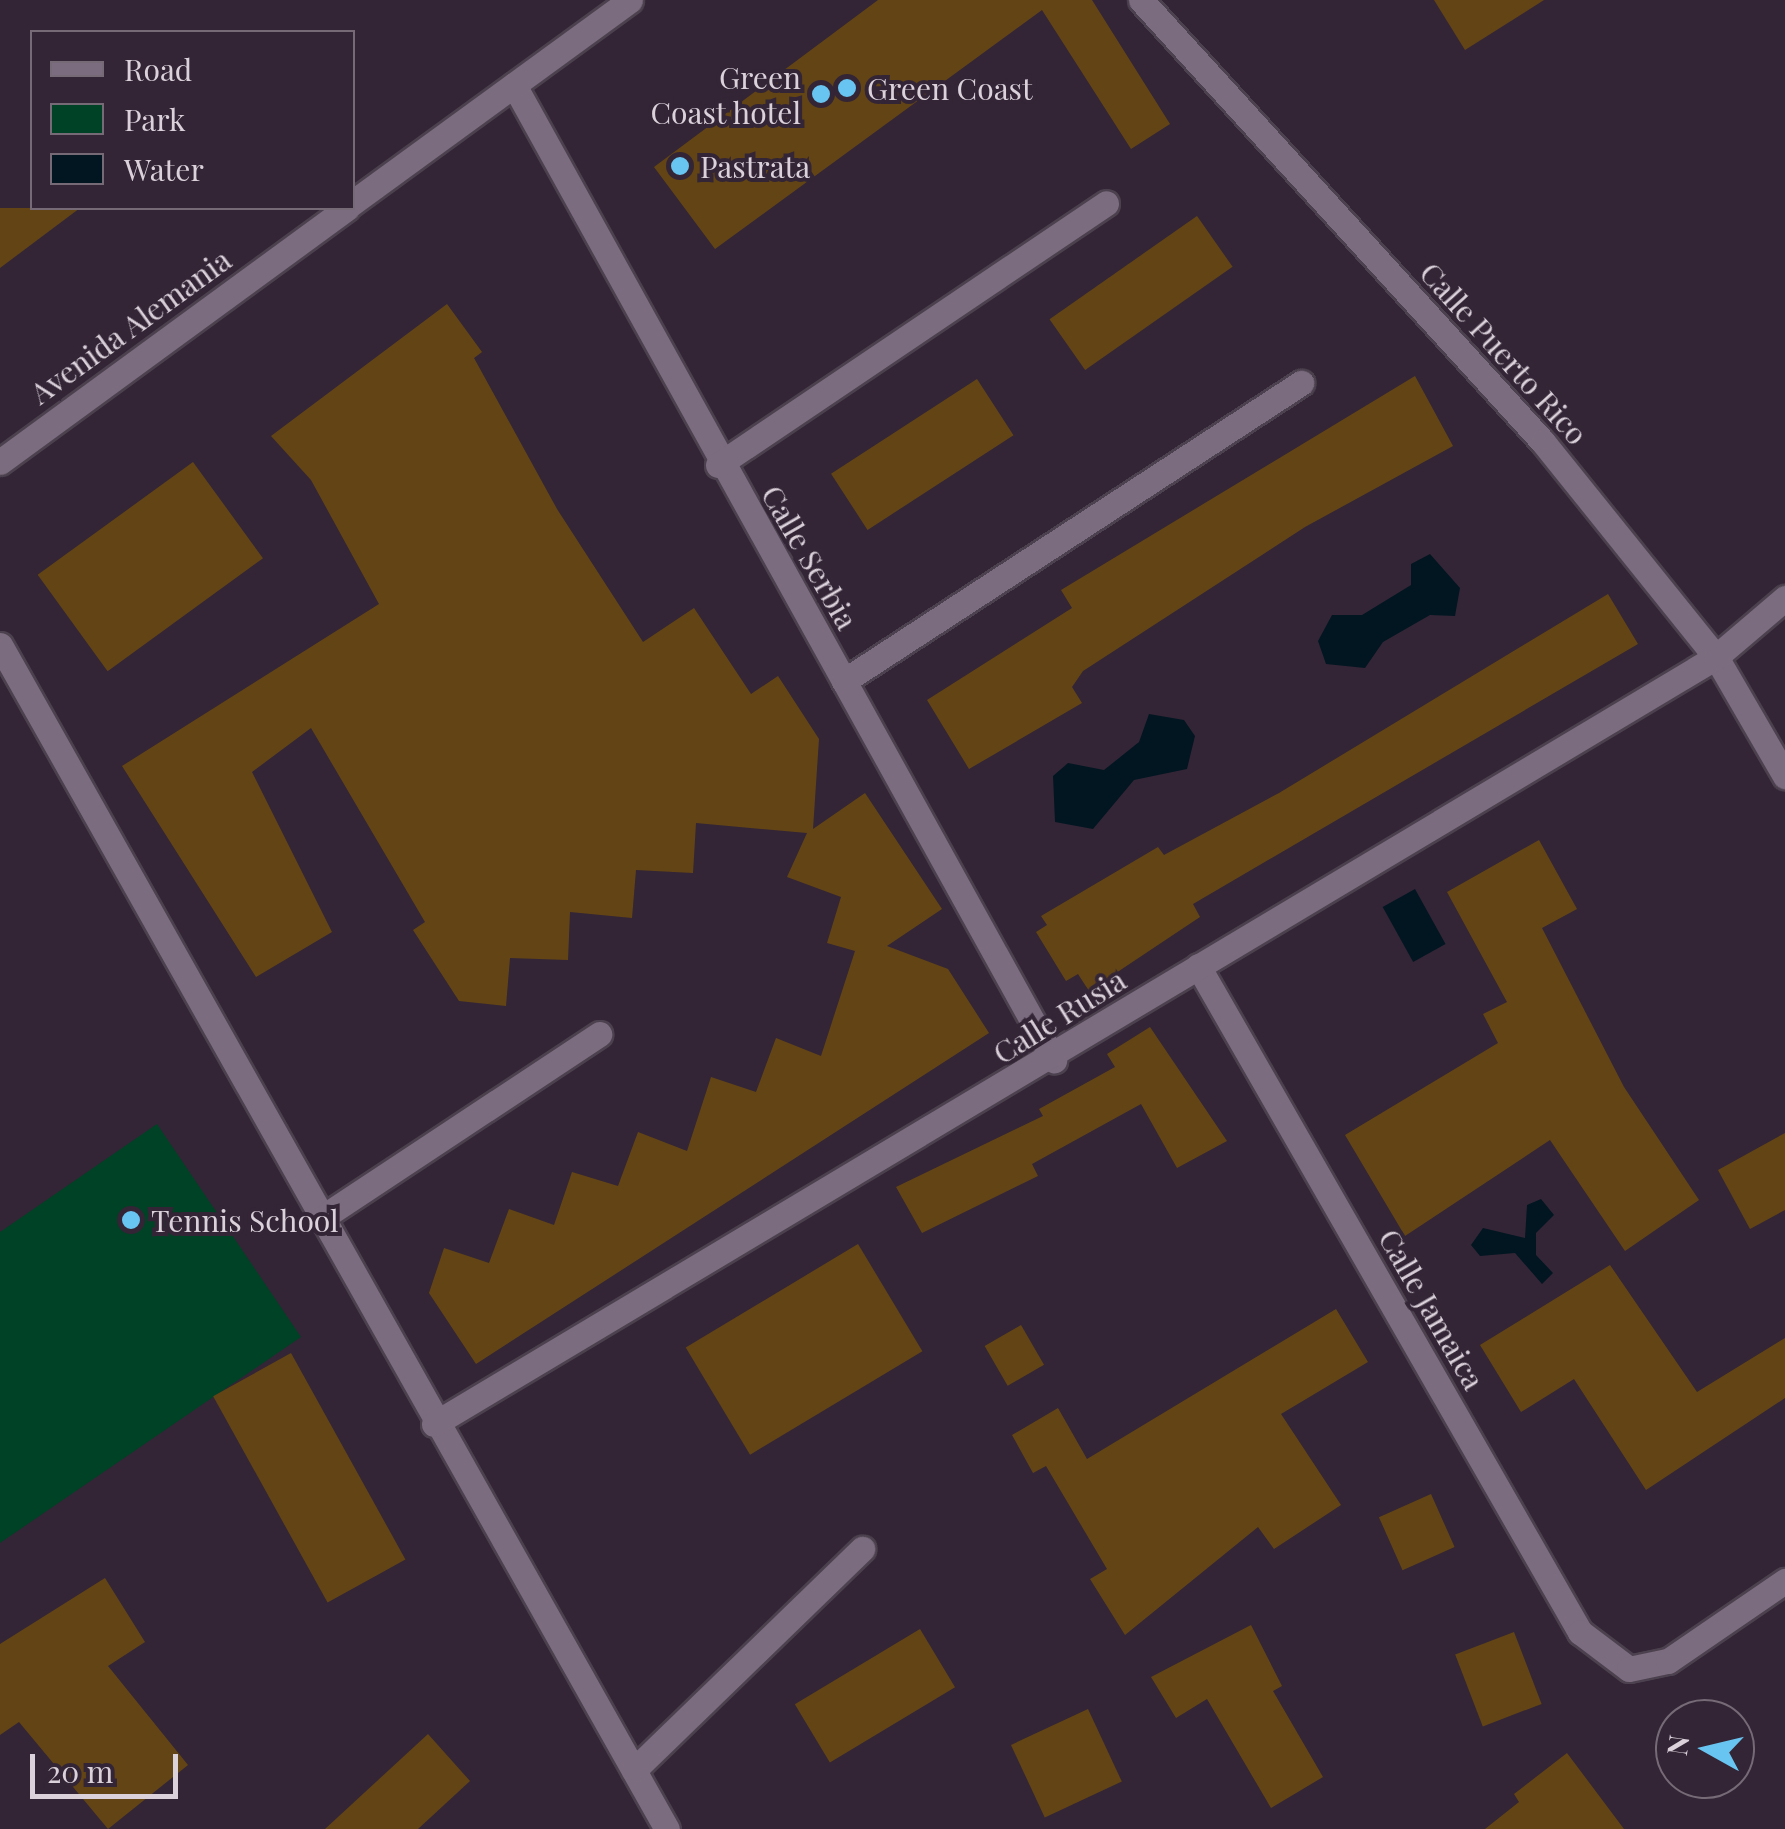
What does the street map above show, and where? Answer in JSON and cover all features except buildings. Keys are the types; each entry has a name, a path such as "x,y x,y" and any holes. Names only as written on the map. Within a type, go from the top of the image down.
{"street":[{"name":"Avenida Alemania","path":"355,202 630,0"},
{"name":"Calle Puerto Rico","path":"1141,0 1543,442 1716,657 1785,776"},
{"name":"Calle Serbia","path":"514,85 718,464 1054,1060"},
{"path":"718,464 1106,203"},
{"name":"Avenida Alemania","path":"0,462 345,210"},
{"path":"844,682 1301,384"},
{"name":"Calle Rusia","path":"434,1424 1054,1060 1198,966 1716,657 1785,598"},
{"path":"0,645 434,1424 666,1829"},
{"name":"Calle Jamaica","path":"1198,966 1580,1632 1628,1669 1668,1661 1785,1580"},
{"path":"320,1219 599,1034"},
{"path":"634,1770 862,1549"}],"green space":[{"path":"157,1124 301,1337 0,1543 0,1232"}],"water":[{"path":"1430,554 1460,588 1455,616 1430,615 1383,642 1365,668 1326,664 1318,641 1332,615 1362,615 1411,585 1411,564"},
{"path":"1149,714 1184,720 1195,736 1187,769 1134,780 1093,829 1055,822 1053,776 1068,763 1104,770 1139,742"},
{"path":"1415,889 1446,944 1413,962 1383,907"},
{"path":"1541,1199 1554,1215 1536,1233 1536,1255 1553,1273 1542,1284 1515,1253 1480,1256 1471,1245 1483,1228 1525,1238 1527,1205"}],"place":[{"name":"Green Coast","path":"847,88"},
{"name":"Green Coast hotel","path":"821,94"},
{"name":"Pastrata","path":"680,166"},
{"name":"Tennis School","path":"131,1220"}]}
